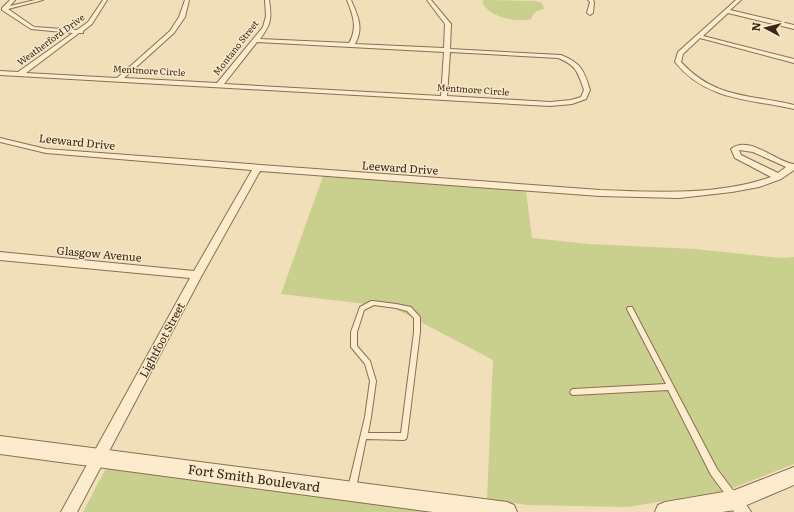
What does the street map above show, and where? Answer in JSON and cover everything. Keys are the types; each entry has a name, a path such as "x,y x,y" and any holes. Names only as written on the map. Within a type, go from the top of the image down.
{"street":[{"path":"2,9 13,0"},
{"path":"2,9 40,0"},
{"name":"Weatherford Drive","path":"20,74 80,32 90,23 105,0"},
{"path":"119,79 172,32 182,17 187,0"},
{"name":"Montano Street","path":"220,84 266,27 269,16 268,0"},
{"path":"349,0 358,22 357,36 351,45"},
{"path":"429,0 448,24 444,97"},
{"path":"590,0 592,2 590,13"},
{"path":"739,0 680,53 678,62 697,82 730,96 782,103 794,107"},
{"path":"2,9 33,28 80,32"},
{"path":"727,11 794,27"},
{"path":"698,36 794,61"},
{"name":"Mentmore Circle","path":"0,73 220,84 550,104 572,102 584,98 587,90 579,67 570,60 559,56 256,40"},
{"name":"Leeward Drive","path":"0,140 46,151 600,193 679,195 732,190 759,184 778,177 793,167"},
{"path":"778,177 738,156 735,149 744,147 752,148 793,167"},
{"name":"Lightfoot Street","path":"70,512 197,275 257,168"},
{"name":"Glasgow Avenue","path":"0,256 197,275"},
{"name":"Fort Smith Boulevard","path":"0,446 99,457 507,512"},
{"path":"664,512 739,506 794,476"}],"lane":[{"path":"351,491 368,417 373,381 368,363 354,347 354,332 362,309 373,303 409,309 417,317 417,332 404,437 364,436"},
{"path":"630,309 714,472 739,506"},
{"path":"573,392 670,387"}],"green space":[{"path":"482,1 536,1 542,3 544,9 535,12 531,19 518,20 503,18 485,7"},
{"path":"323,176 526,191 532,238 589,244 694,249 781,258 794,257 794,464 728,490 628,507 527,505 487,499 493,360 392,307 281,294"},
{"path":"106,468 430,512 83,512"}]}
